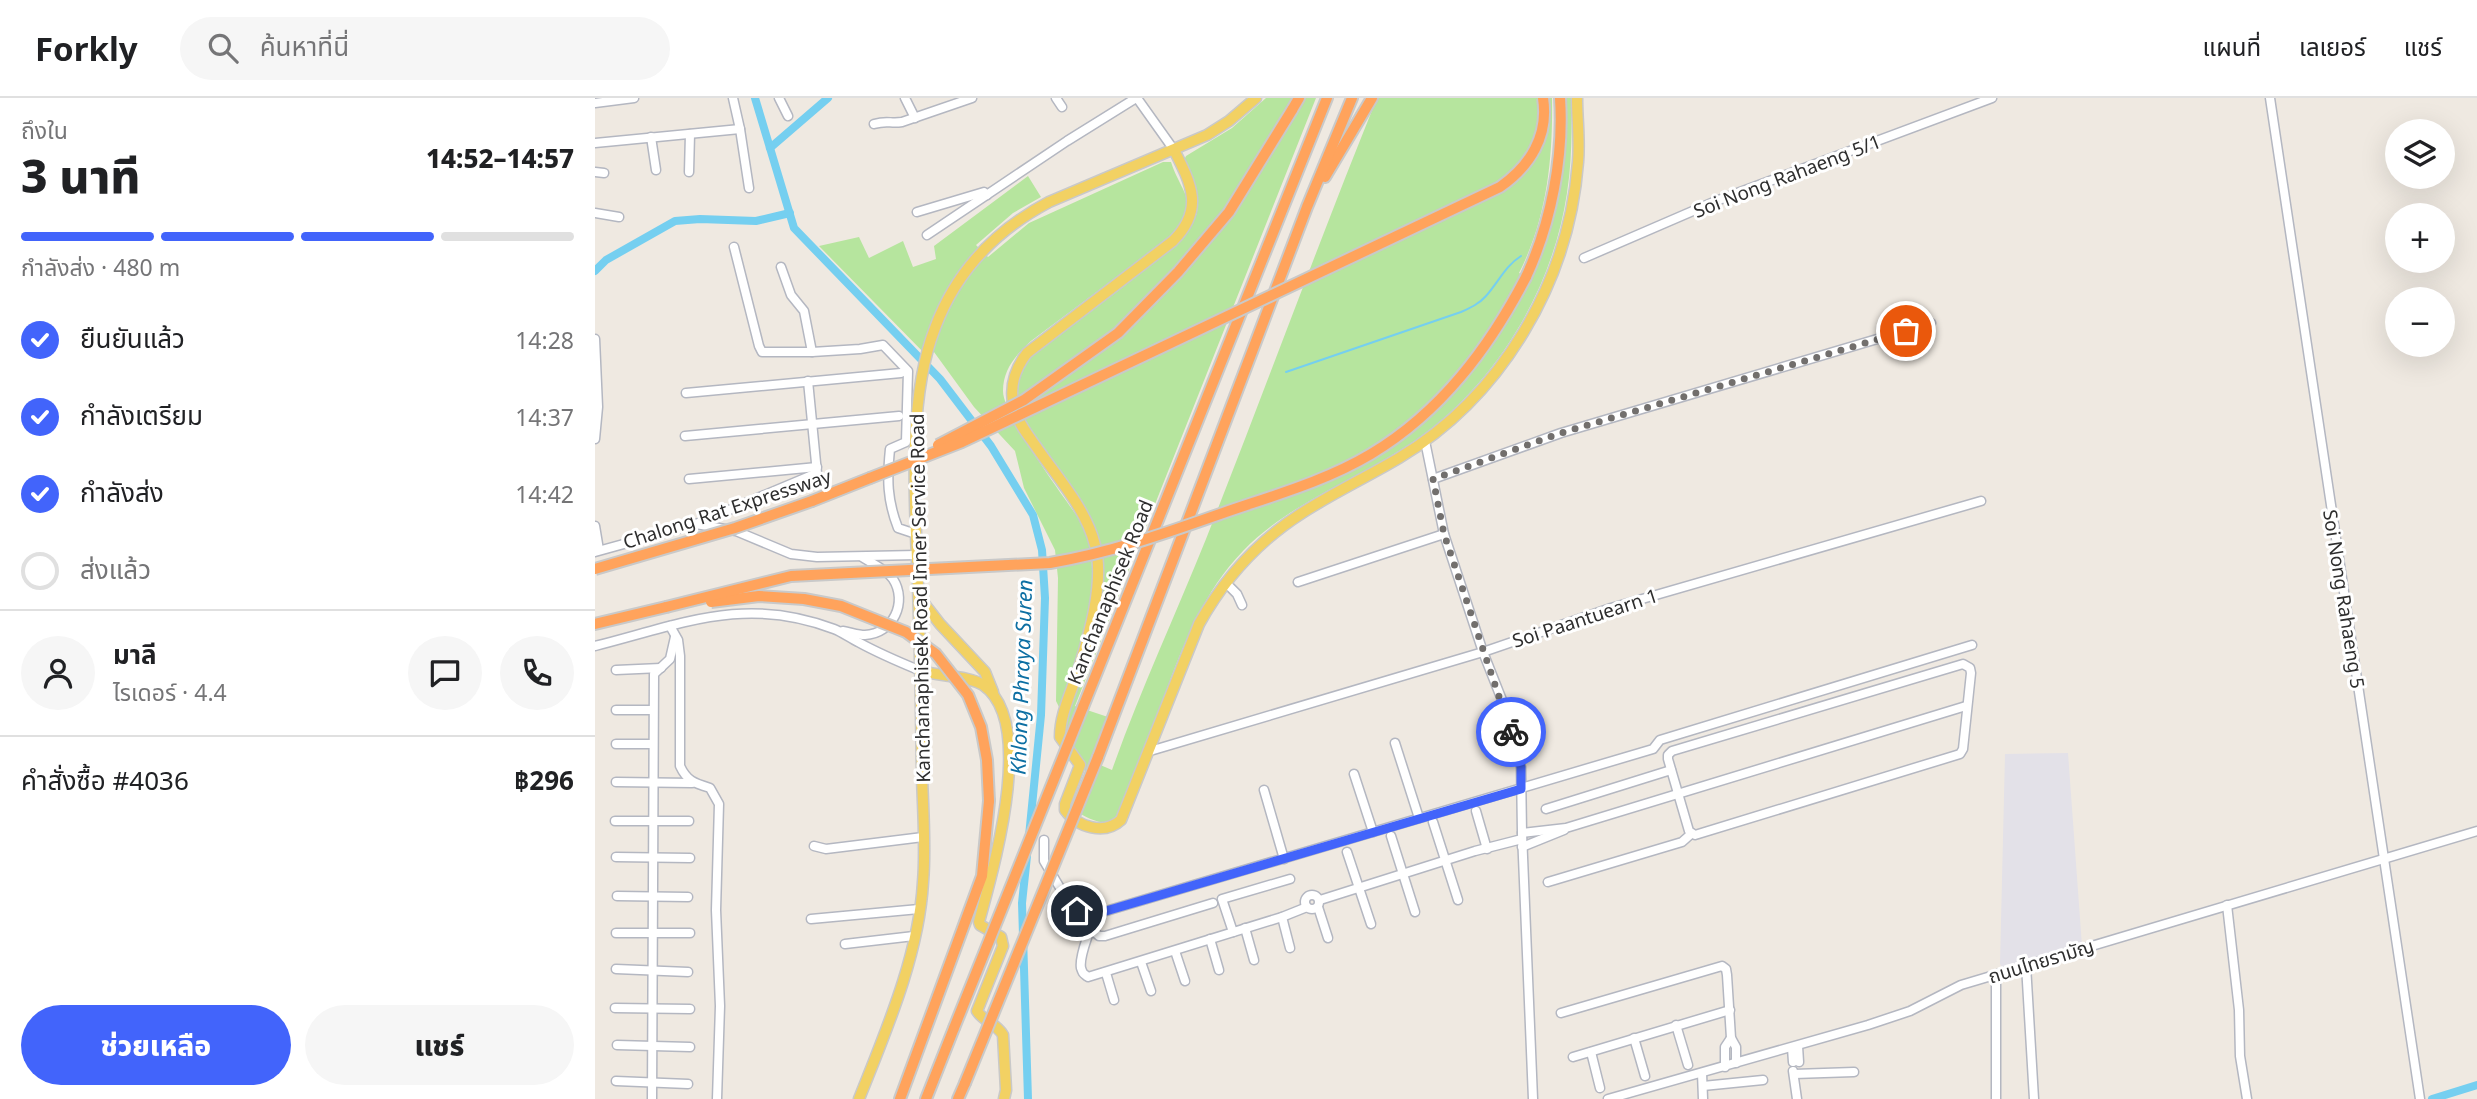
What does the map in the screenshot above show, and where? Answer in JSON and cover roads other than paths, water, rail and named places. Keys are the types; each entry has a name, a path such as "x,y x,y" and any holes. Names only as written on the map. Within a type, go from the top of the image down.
{"highway":[{"path":"870,478 1024,400 1118,333 1178,272 1229,212 1299,98"},
{"name":"Kanchanaphisek Road","path":"926,1099 1328,98"},
{"path":"958,1099 1098,757 1307,208 1352,98"},
{"path":"1307,208 1372,98"},
{"path":"870,478 962,442 1500,187 1523,168 1538,145 1544,115 1543,98"},
{"path":"595,624 791,576 1049,564 1090,556 1144,541 1286,492 1370,454 1433,406 1468,370 1504,317 1527,276 1537,254 1557,178 1560,98"},
{"name":"Chalong Rat Expressway","path":"595,569 735,528 870,478"},
{"path":"666,607 759,596 841,606 906,632 936,654 968,695 983,738 987,760 989,801 982,876 899,1099"}],"main road":[{"name":"Kanchanaphisek Road Inner Service Road","path":"859,1099 912,952 923,882 921,671 916,531 917,419 925,360 933,332 947,300 966,270 993,240 1028,214 1049,202 1174,150 1218,128 1256,98"},
{"path":"1174,150 1188,178 1192,198 1188,223 1173,241 1027,353 1019,364 1012,387 1014,412 1082,514 1095,545 1098,575 1091,619 1060,728 1060,737 1080,765 1065,804 1068,814 1077,823 1102,828 1114,826 1121,820 1199,625 1246,558 1303,512 1425,441 1476,396 1505,363 1535,313 1560,252 1579,160 1577,98"},
{"path":"919,597 985,672 1006,723 1009,763 1003,826 979,922 1001,937 1003,946 978,1011 999,1028 1003,1035 1006,1090 1004,1099"},
{"path":"921,671 967,678 994,694"}],"street":[{"path":"595,103 635,98"},
{"path":"733,98 748,188"},
{"path":"779,98 788,116"},
{"path":"905,98 915,118"},
{"path":"874,124 887,120 902,122 972,98"},
{"path":"1056,98 1062,107"},
{"path":"927,235 1129,98"},
{"path":"917,212 985,195 1137,98 1174,150"},
{"name":"Soi Nong Rahaeng 5/1","path":"1584,258 1716,201 1992,98"},
{"name":"Soi Nong Rahaeng 5","path":"2270,98 2420,1099"},
{"path":"595,143 740,129"},
{"path":"689,172 690,134"},
{"path":"652,137 656,170"},
{"path":"595,214 619,217"},
{"path":"734,247 762,352 812,352 883,345 908,371 906,442 890,449 887,483 892,513 898,528 916,531"},
{"path":"781,267 791,295 804,311 812,352"},
{"path":"1433,479 1561,433 1931,323"},
{"path":"595,339 599,407 595,439"},
{"path":"686,393 901,373"},
{"path":"595,526 597,551 696,524 817,473 808,381"},
{"path":"685,436 899,416"},
{"path":"1425,441 1444,534 1521,767 1533,1099"},
{"path":"689,479 817,467"},
{"name":"Soi Paantuearn 1","path":"1150,751 1483,652 1611,608 1981,501"},
{"path":"696,524 736,531 791,554 817,557 917,555"},
{"path":"1298,582 1444,534"},
{"path":"595,646 707,617 745,612 779,614 865,635 879,631 894,620 899,605 898,590 892,577 862,557"},
{"path":"1226,583 1237,594 1242,605"},
{"path":"670,626 680,656 680,766 685,777 692,783"},
{"path":"837,630 921,671"},
{"path":"652,1099 654,674 670,659 675,635"},
{"path":"1044,840 1044,861 1072,908 1083,913 1102,912 1653,749 1660,740 1972,645"},
{"path":"1548,882 1682,842 1691,834 1960,754 1963,749 1970,668 1963,664 1672,751 1668,760 1691,834"},
{"path":"616,670 661,668"},
{"path":"1102,912 1095,916 1081,964 1082,972 1093,977 1307,907 1314,909 1319,903 1359,888 1445,860 1522,843 1966,706"},
{"path":"616,710 653,710"},
{"path":"1395,743 1419,818"},
{"path":"617,744 653,744"},
{"path":"1546,809 1671,770"},
{"path":"1354,774 1373,832"},
{"path":"617,782 692,783 710,788 719,804 716,910 720,1006 717,1099"},
{"path":"1264,790 1284,859"},
{"path":"1476,811 1487,849"},
{"path":"615,821 689,821"},
{"path":"1433,822 1458,900"},
{"path":"1522,843 1566,828"},
{"name":"ถนนไทยรามัญ","path":"1608,1099 1795,1047 1910,1011 1952,988 2477,831"},
{"path":"1391,836 1415,912"},
{"path":"814,846 826,849 923,837"},
{"path":"1347,852 1371,924"},
{"path":"616,857 689,858"},
{"path":"1233,932 1222,899 1290,879"},
{"path":"1307,907 1305,900 1310,895 1317,896 1328,938"},
{"path":"617,896 688,897"},
{"path":"1091,929 1098,936 1105,936 1213,903"},
{"path":"2227,905 2239,1010 2240,1056 2247,1099"},
{"path":"811,919 919,909"},
{"path":"1282,917 1290,948"},
{"path":"1245,928 1254,960"},
{"path":"615,933 690,933"},
{"path":"845,944 914,936"},
{"path":"1210,939 1219,970"},
{"path":"1175,951 1185,981"},
{"path":"1141,962 1150,991"},
{"path":"2026,965 2028,1041 2034,1099"},
{"path":"1562,1013 1722,966 1727,975 1731,1038 1736,1047 1736,1063"},
{"path":"616,969 688,972"},
{"path":"1106,973 1114,1000"},
{"path":"1996,975 1996,1099"},
{"path":"615,1008 690,1009"},
{"path":"1573,1057 1730,1010"},
{"path":"1677,1025 1688,1065"},
{"path":"1634,1038 1645,1076"},
{"path":"1725,1067 1725,1047 1731,1038"},
{"path":"617,1045 689,1047"},
{"path":"1795,1047 1797,1099"},
{"path":"1591,1052 1600,1088"},
{"path":"1796,1069 1854,1072"},
{"path":"1702,1073 1703,1099"},
{"path":"1703,1086 1763,1080"},
{"path":"616,1082 688,1084"}],"waterway":[{"name":"Khlong Phraya Suren","path":"755,98 794,228 940,379 991,446 1033,515 1042,550 1045,598 1041,715 1029,836"},
{"path":"770,148 828,98"},
{"path":"595,271 606,260 675,221 756,221 790,213"},
{"path":"1286,372 1468,309 1483,299 1521,256"},
{"name":"Khlong Phraya Suren","path":"1027,856 1022,903 1028,1099"},
{"path":"2432,1099 2477,1085"}]}
